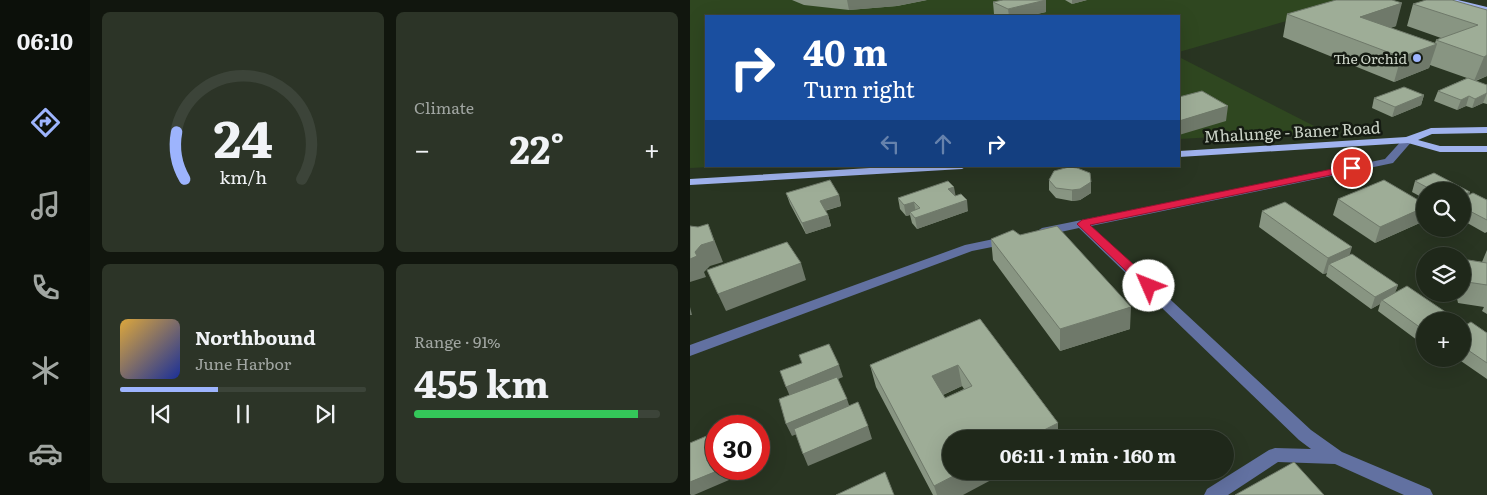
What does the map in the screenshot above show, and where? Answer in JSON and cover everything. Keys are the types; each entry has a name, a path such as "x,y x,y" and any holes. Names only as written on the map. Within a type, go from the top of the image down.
{"main road":[{"path":"1450,0 1487,9"},
{"name":"Mhalunge - Baner Road","path":"1180,154 1408,140 1431,131 1487,130"},
{"name":"Mhalunge - Baner Road","path":"1408,140 1440,150 1487,149"},
{"path":"690,182 945,167"}],"street":[{"path":"690,351 969,248 1389,160 1408,140"},
{"path":"1082,224 1306,435 1336,457 1424,495"},
{"path":"1213,495 1276,455 1336,457"}],"green space":[{"path":"690,0 1359,0 1180,52 1180,15 705,15 705,167 710,167 690,168"},
{"path":"1180,58 1324,131 1180,139"}],"building":[{"path":"1003,0 1046,0 1008,9 993,2"},
{"path":"1336,0 1392,0 1402,3 1360,17 1437,44 1401,57 1287,14"},
{"path":"1426,0 1452,0 1487,10 1487,55 1484,57 1436,40 1478,25 1413,4"},
{"path":"1468,78 1487,85 1487,93 1475,99 1469,96 1461,100 1438,91"},
{"path":"1404,87 1424,95 1395,107 1374,98"},
{"path":"1202,91 1228,106 1180,121 1180,97"},
{"path":"1069,167 1090,173 1091,182 1080,189 1056,188 1049,180 1054,171"},
{"path":"1434,173 1451,182 1417,182 1415,181"},
{"path":"830,180 839,195 820,201 828,215 802,223 786,193"},
{"path":"1384,180 1416,199 1416,211 1380,227 1338,199"},
{"path":"948,181 954,187 948,189 955,196 961,194 967,200 915,218 910,212 920,208 914,202 904,205 898,198"},
{"path":"1473,193 1487,200 1487,220 1471,212 1471,194"},
{"path":"1285,202 1352,247 1328,258 1262,211"},
{"path":"708,224 714,241 701,245 695,252 697,256 690,259 690,226 698,227"},
{"path":"1057,226 1131,307 1060,329 991,239 1013,230 1020,235"},
{"path":"787,242 801,263 718,294 707,270"},
{"path":"1352,254 1398,285 1375,297 1329,264"},
{"path":"1471,260 1487,263 1487,285 1471,283"},
{"path":"1407,286 1416,292 1416,302 1431,302 1446,312 1416,312 1416,325 1382,300"},
{"path":"980,319 1058,423 1044,430 942,430 942,480 946,480 934,486 870,365","holes":["958,365 972,386 945,398 932,376"]},
{"path":"1471,322 1487,333 1487,363 1471,352"},
{"path":"829,344 839,365 786,387 780,371 802,363 799,355"},
{"path":"837,377 847,399 786,424 779,399"},
{"path":"858,402 868,426 803,454 794,429"},
{"path":"705,437 705,476 690,482 690,443"},
{"path":"1294,462 1324,495 1235,495"},
{"path":"885,472 894,495 836,495"}],"place":[{"name":"The Orchid","path":"1417,58"}],"route":[{"path":"1149,286 1082,224 1352,168"}]}
